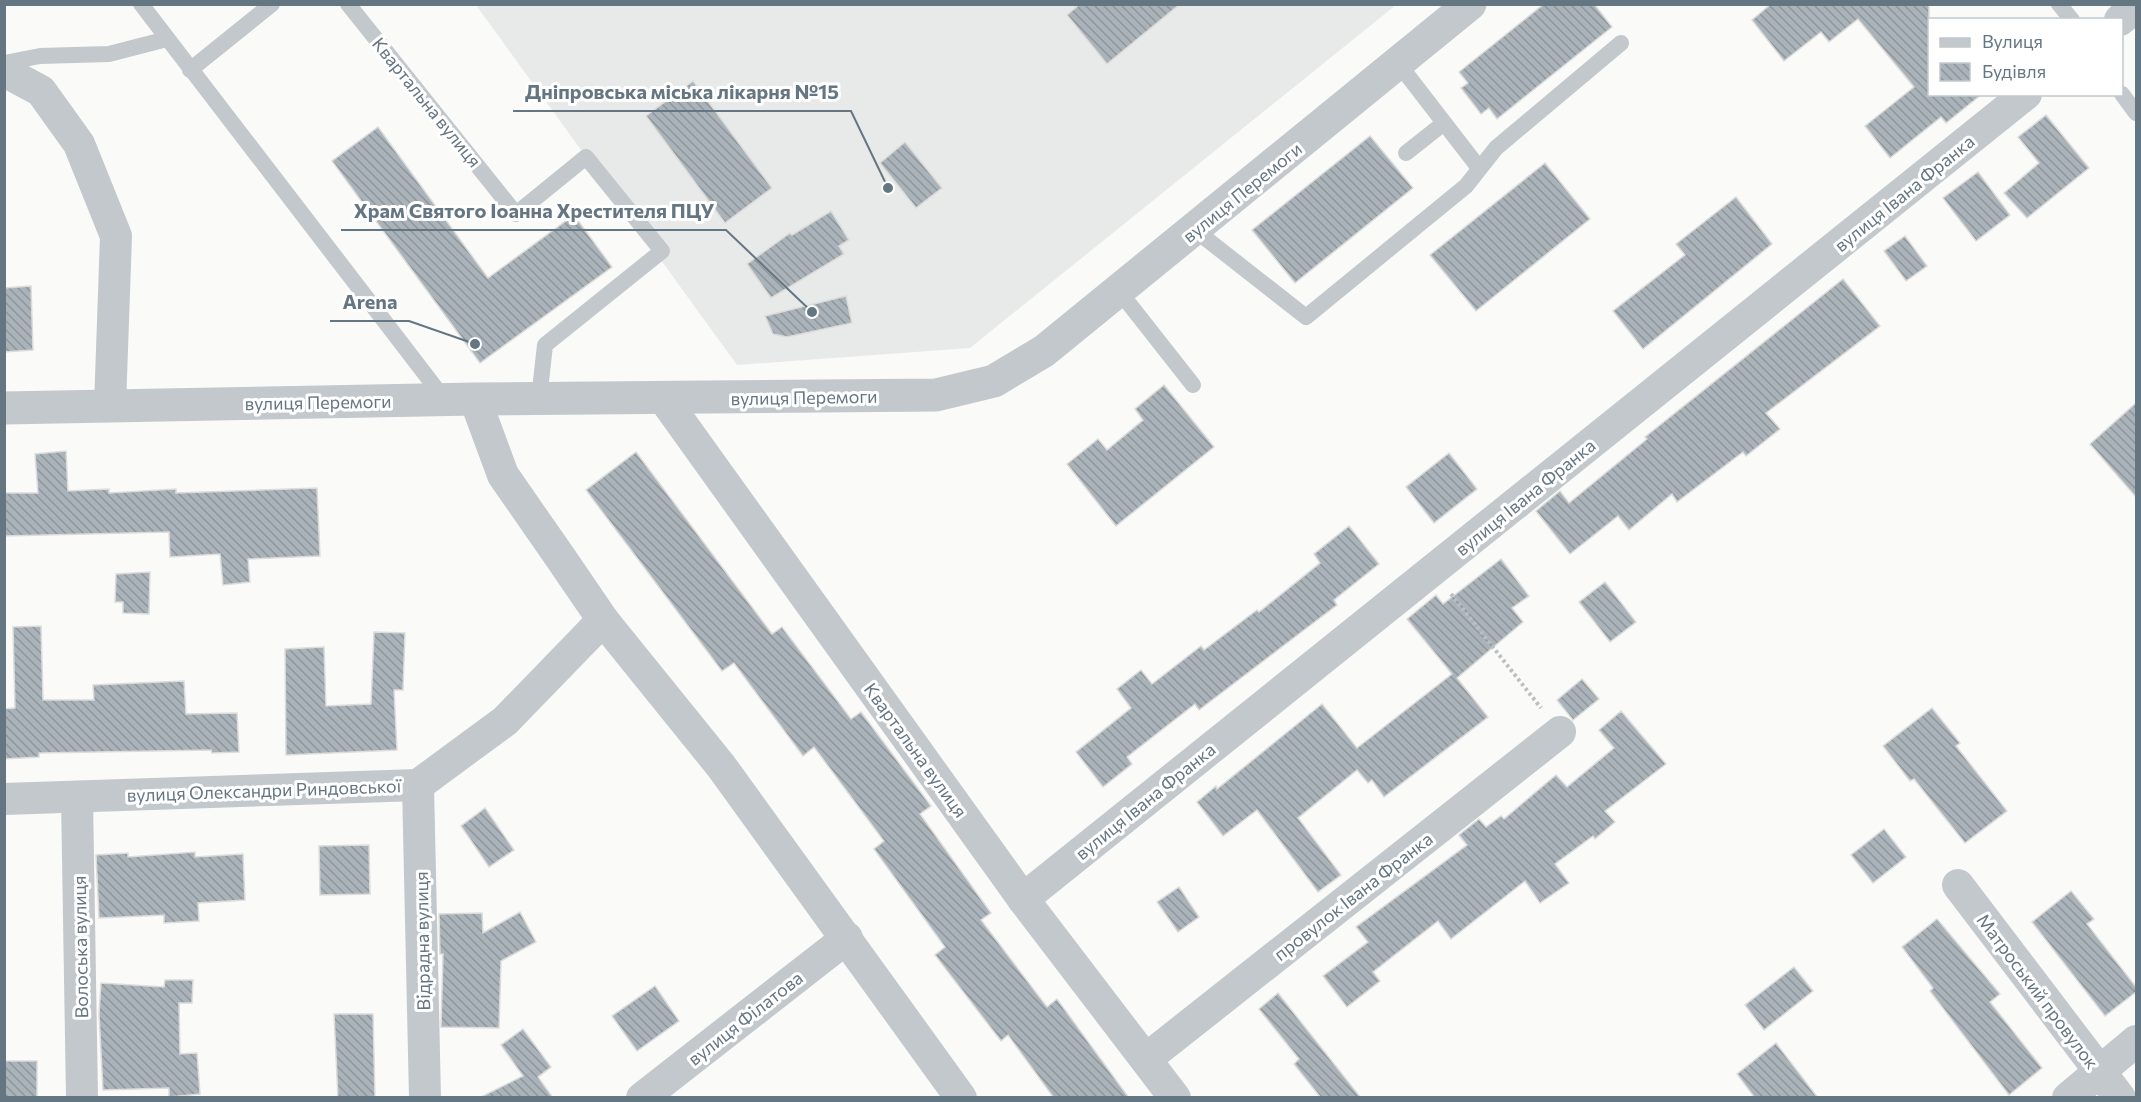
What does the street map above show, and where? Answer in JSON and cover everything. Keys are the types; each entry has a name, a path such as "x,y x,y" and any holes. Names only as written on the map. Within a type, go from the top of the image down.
{"street":[{"name":"вулиця Перемоги","path":"4,408 936,395 994,381 1044,351 1470,4"},
{"path":"2122,18 2136,6"},
{"path":"4,71 41,91 79,144 116,236 110,406"},
{"name":"вулиця Івана Франка","path":"1023,899 2024,96"},
{"name":"Квартальна вулиця","path":"664,399 1023,899 1175,1098"},
{"path":"460,400 503,475 603,620 721,766 961,1098"},
{"name":"вулиця Олександри Риндовської","path":"4,799 418,785 505,721 603,620"},
{"name":"провулок Івана Франка","path":"1146,1059 1560,732"},
{"name":"Відрадна вулиця","path":"418,785 425,1098"},
{"name":"Волоська вулиця","path":"77,797 82,1098"},
{"name":"Матроський провулок","path":"1958,885 2120,1098"},
{"name":"вулиця Філатова","path":"642,1098 847,938"},
{"path":"2068,1098 2136,1041"}],"lane":[{"path":"141,4 190,70 460,400"},
{"path":"190,70 272,4"},
{"name":"Квартальна вулиця","path":"348,4 516,214 586,157 662,250 545,345 539,399"},
{"path":"2059,4 2070,18"},
{"path":"4,63 40,56 109,54 167,39"},
{"path":"1195,230 1306,317 1466,186 1496,148 1621,43"},
{"path":"1398,63 1479,168"},
{"path":"2123,96 2136,113"},
{"path":"1406,153 1444,123"},
{"path":"1119,291 1193,385"}],"path":[{"path":"1433,570 1560,732"}],"shaded area":[{"path":"476,5 1396,5 970,348 737,365"}],"building":[{"path":"1080,4 1180,4 1107,64 1067,15"},
{"path":"1544,4 1594,4 1612,27 1497,119 1489,108 1481,114 1461,88 1468,83 1459,72"},
{"path":"1771,4 1929,4 1928,96 1980,96 1946,123 1941,117 1890,158 1865,126 1914,87 1858,19 1829,42 1821,32 1784,61 1752,20"},
{"path":"693,81 772,188 725,223 646,116"},
{"path":"2046,115 2089,168 2027,218 2004,193 2039,163 2018,137"},
{"path":"378,127 488,278 574,215 612,267 480,363 332,161"},
{"path":"1370,136 1413,188 1295,283 1252,230"},
{"path":"905,142 942,188 916,208 880,163"},
{"path":"1545,163 1590,219 1476,311 1430,255"},
{"path":"1978,172 2010,215 1976,241 1943,198"},
{"path":"1736,197 1772,244 1643,349 1613,311 1685,255 1676,244"},
{"path":"831,211 849,240 839,246 844,254 771,298 747,264 790,233 792,235"},
{"path":"1905,236 1927,266 1906,281 1884,251"},
{"path":"1843,279 1880,326 1766,413 1780,429 1746,456 1743,452 1677,502 1672,494 1629,530 1618,516 1570,554 1536,511 1560,491 1569,503 1647,439 1645,437"},
{"path":"31,286 33,350 4,352 4,288"},
{"path":"846,296 852,323 787,337 773,334 765,316"},
{"path":"1164,385 1214,447 1116,526 1067,464 1098,439 1107,450 1143,420 1135,409"},
{"path":"2136,403 2136,497 2090,444"},
{"path":"66,451 68,491 109,489 109,493 176,489 176,493 317,488 320,556 248,559 250,582 223,585 220,554 170,557 169,532 4,536 4,493 38,493 35,454"},
{"path":"636,452 772,634 782,627 851,719 861,712 931,806 920,814 991,913 981,920 1047,1007 1057,999 1129,1098 1054,1098 1008,1035 1001,1041 935,955 945,947 874,849 884,841 814,747 803,756 734,663 722,671 586,490"},
{"path":"1449,453 1477,489 1434,523 1406,487"},
{"path":"1349,526 1379,564 1334,600 1337,605 1199,710 1195,704 1127,757 1132,764 1103,787 1076,752 1131,708 1117,689 1141,670 1152,684 1201,646 1204,650 1257,610 1259,612 1320,563 1314,554"},
{"path":"1501,559 1529,596 1512,608 1523,622 1457,678 1488,717 1384,797 1372,780 1368,783 1357,770 1298,818 1341,875 1318,892 1257,810 1223,836 1197,802 1216,786 1217,789 1322,704 1357,748 1452,674 1407,619 1436,595 1443,604"},
{"path":"150,572 149,614 123,613 123,602 115,602 116,574"},
{"path":"1605,582 1636,622 1610,642 1579,602"},
{"path":"41,626 43,700 94,700 93,685 184,681 186,714 237,713 239,752 212,753 211,750 39,753 39,757 4,759 4,709 15,708 13,627"},
{"path":"374,632 405,633 403,690 394,690 397,750 286,755 285,649 324,647 326,706 371,704"},
{"path":"1582,679 1599,699 1573,720 1557,700"},
{"path":"1932,708 1960,743 1956,746 2007,811 1965,843 1914,779 1910,781 1883,746"},
{"path":"1621,711 1666,764 1605,811 1615,822 1595,839 1593,836 1555,864 1569,883 1540,903 1525,881 1451,939 1438,921 1373,972 1380,981 1347,1007 1323,976 1368,942 1356,927 1467,845 1459,835 1479,819 1486,827 1501,816 1504,819 1556,775 1567,787 1614,748 1599,730"},
{"path":"485,808 514,850 489,867 461,826"},
{"path":"1884,829 1906,857 1873,883 1851,855"},
{"path":"369,845 370,894 320,895 319,846"},
{"path":"195,852 195,857 243,854 245,900 198,903 199,921 164,923 164,915 99,918 96,855 128,853 128,857"},
{"path":"1179,887 1199,917 1178,932 1157,902"},
{"path":"2071,891 2094,919 2087,924 2136,987 2136,992 2105,1016 2032,922"},
{"path":"520,912 536,942 501,961 499,1028 441,1027 443,954 440,954 439,914 482,913 483,933"},
{"path":"1937,919 2000,994 1990,1002 2042,1068 2009,1095 1930,991 1933,988 1902,947"},
{"path":"1794,967 1813,991 1764,1030 1745,1005"},
{"path":"165,980 193,980 192,1003 179,1003 180,1054 197,1053 200,1094 169,1097 169,1088 103,1090 99,1014 101,983 164,987"},
{"path":"655,986 679,1021 637,1051 612,1016"},
{"path":"1278,993 1361,1098 1321,1098 1294,1064 1299,1059 1259,1009"},
{"path":"334,1014 373,1014 375,1098 338,1098"},
{"path":"523,1029 551,1067 538,1077 553,1098 479,1098 523,1076 501,1045"},
{"path":"1776,1043 1818,1098 1755,1098 1737,1074"},
{"path":"4,1061 37,1061 37,1098 4,1098"}],"place":[{"name":"Дніпровська міська лікарня №15","path":"888,188"},
{"name":"Храм Святого Іоанна Хрестителя ПЦУ","path":"812,312"},
{"name":"Arena","path":"475,344"}]}
